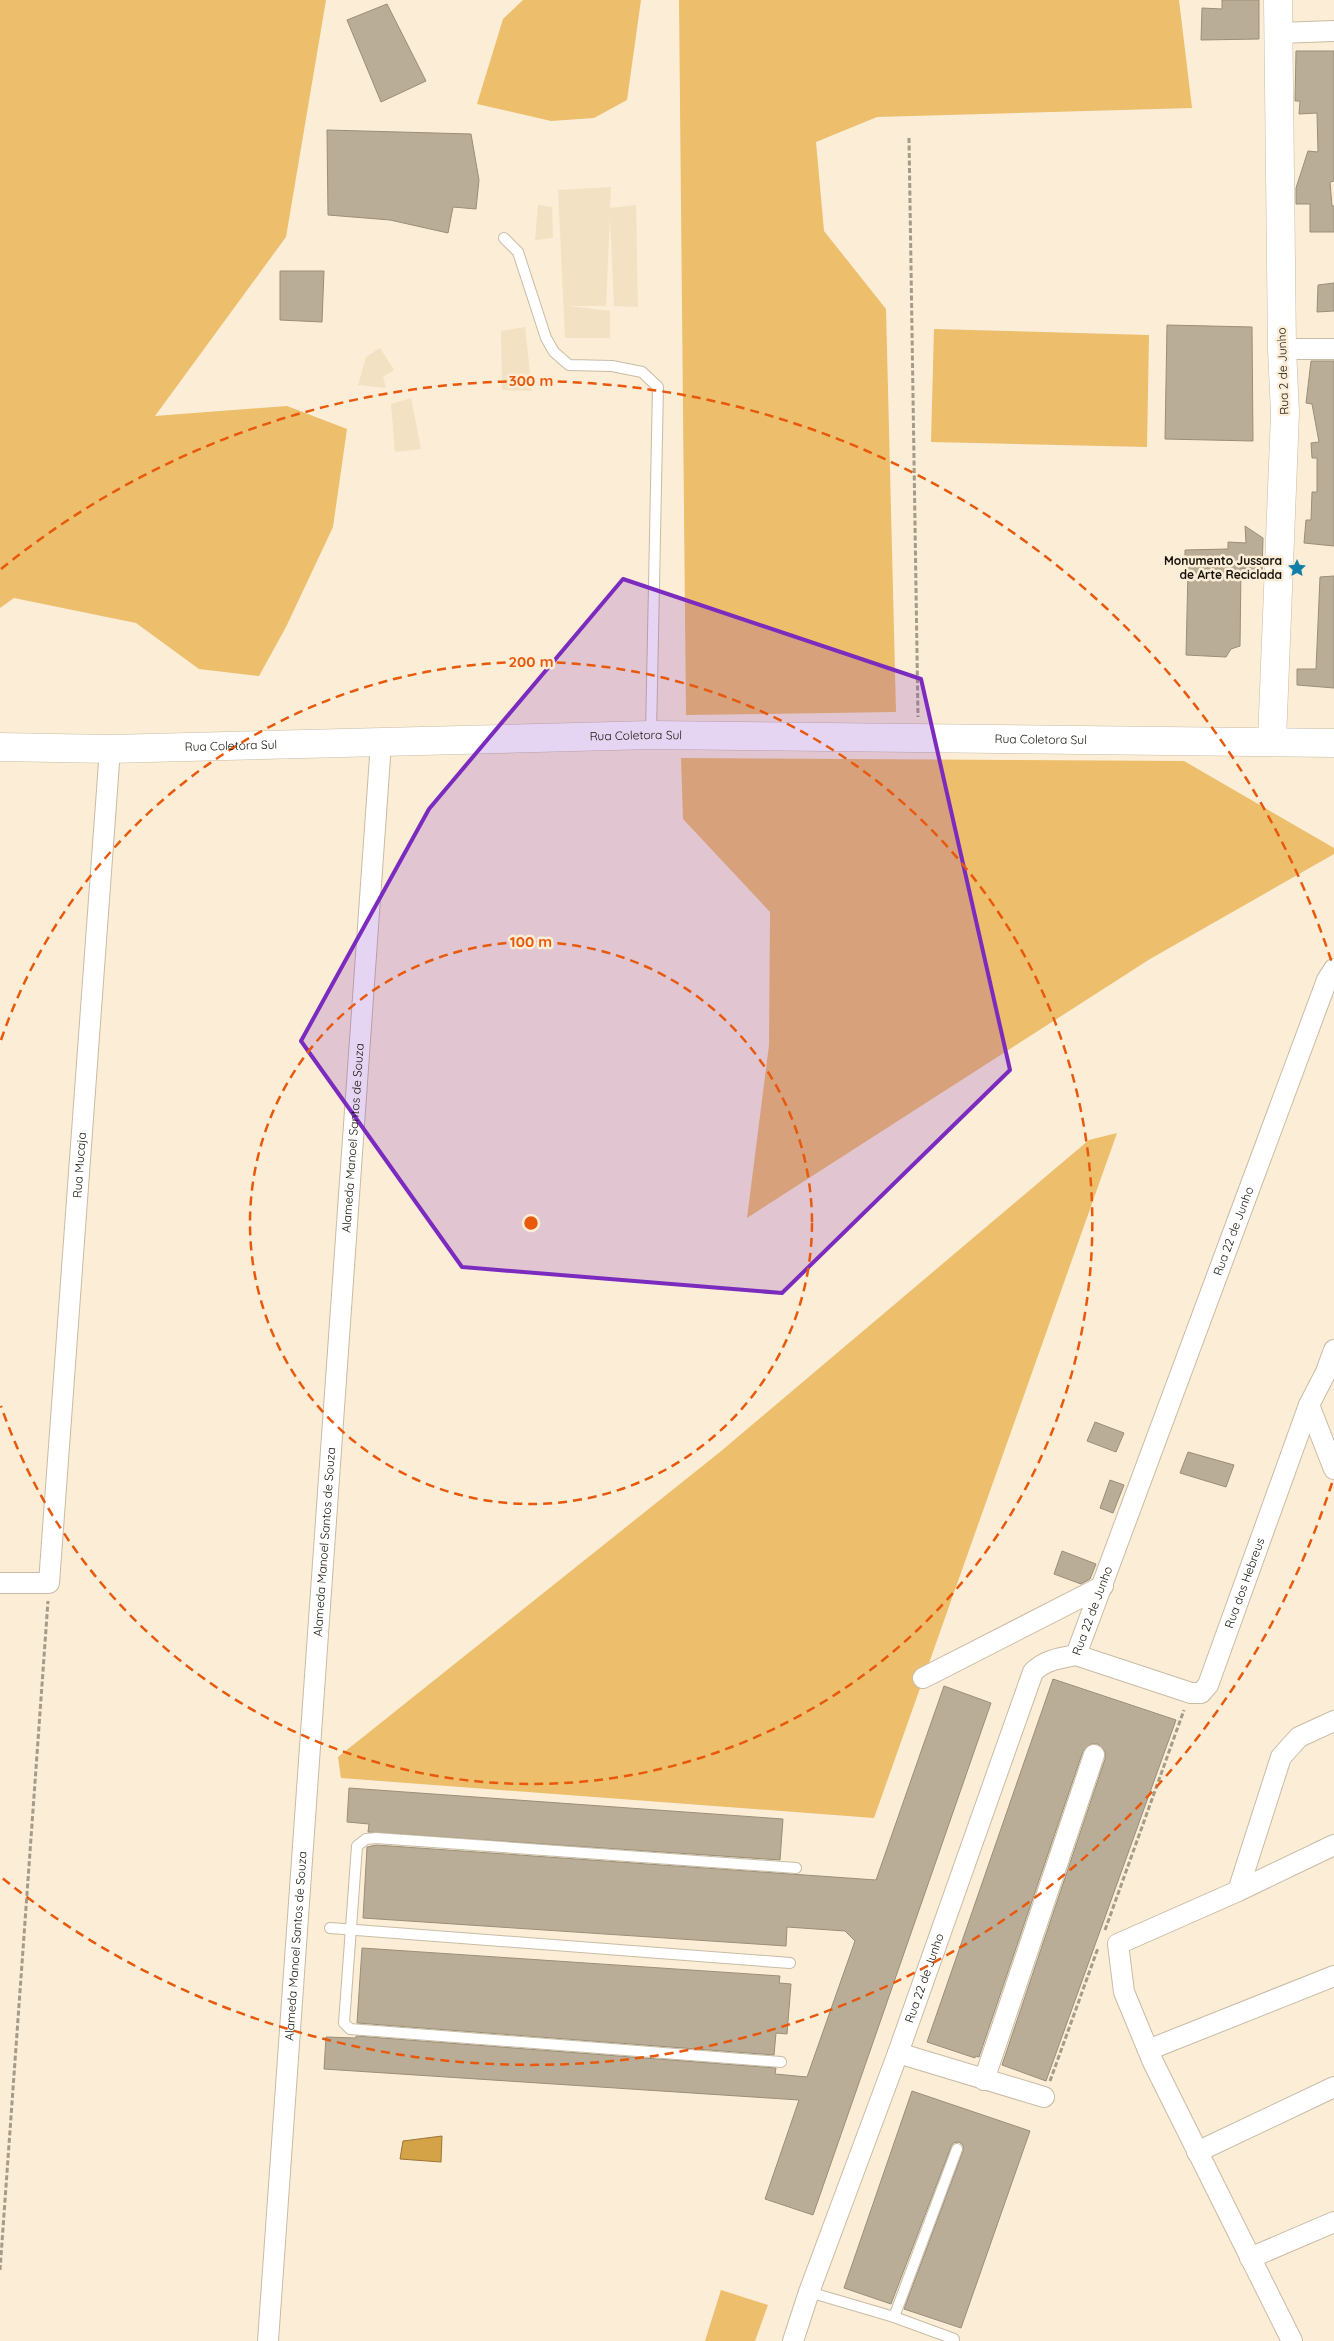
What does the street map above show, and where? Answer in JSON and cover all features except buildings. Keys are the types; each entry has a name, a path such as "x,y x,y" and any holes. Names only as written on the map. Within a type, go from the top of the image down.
{"street":[{"name":"Rua 2 de Junho","path":"1272,741 1285,413 1282,349 1278,0"},
{"path":"1278,33 1334,31"},
{"path":"1282,349 1334,349"},
{"name":"Rua Coletora Sul","path":"0,747 110,749 651,735 1334,743"},
{"name":"Alameda Manoel Santos de Souza","path":"268,2341 381,743"},
{"name":"Rua Mucaja","path":"49,1583 110,749"},
{"name":"Rua 22 de Junho","path":"793,2341 809,2292 898,2053 1033,1672 1040,1664 1056,1658 1076,1655 1328,980 1334,969"},
{"name":"Rua dos Hebreus","path":"1191,1693 1201,1693 1208,1685 1309,1405 1326,1372 1334,1350"},
{"path":"1326,1372 1334,1395"},
{"path":"1309,1405 1334,1469"},
{"path":"0,1583 49,1583"},
{"path":"924,1678 1103,1586"},
{"path":"1076,1655 1191,1693"},
{"path":"1238,1891 1281,1757 1299,1737 1334,1721"},
{"path":"984,2080 1094,1755"},
{"path":"1292,2341 1148,2050 1124,1992 1118,1944 1238,1891 1334,1845"},
{"path":"1148,2050 1334,1976"},
{"path":"898,2053 1044,2097"},
{"path":"1197,2152 1334,2088"},
{"path":"1250,2258 1334,2222"}],"lane":[{"path":"504,238 518,252 546,338 554,352 569,365 612,366 642,372 658,387 651,735"},
{"path":"781,2062 350,2029 344,2023 358,1846 366,1839 376,1838 796,1868"},
{"path":"330,1928 790,1963"},
{"path":"894,2317 958,2149"},
{"path":"809,2292 894,2317 954,2339"}],"path":[{"path":"909,138 919,738"},
{"path":"0,2270 49,1583"},
{"path":"1102,1938 1191,1693"},
{"path":"1044,2097 1098,1947"}],"highlighted area":[{"path":"623,579 921,679 1010,1070 782,1293 462,1267 301,1041 429,809"}],"shaded area":[{"path":"0,0 326,0 286,237 155,416 287,406 347,429 333,527 286,627 259,676 199,669 136,623 14,598 0,608"},
{"path":"523,0 641,0 627,100 594,118 551,121 477,104 503,19"},
{"path":"679,0 1179,0 1192,108 877,117 816,142 824,231 886,309 896,712 686,715"},
{"path":"611,187 610,208 636,205 638,307 614,306 610,217 606,306 569,306 610,311 610,338 565,338 558,190"},
{"path":"538,205 552,207 553,238 535,240"},
{"path":"525,327 532,391 502,390 501,331"},
{"path":"934,329 1149,335 1147,447 931,442"},
{"path":"380,348 394,370 383,377 386,388 358,385 366,357"},
{"path":"411,398 421,449 395,452 391,404"},
{"path":"681,758 1184,761 1334,848 1334,854 1150,959 747,1218 769,1045 770,912 683,819"},
{"path":"1117,1133 874,1818 341,1778 338,1757 720,1452 1089,1140"},
{"path":"442,2136 441,2162 400,2159 403,2141"},
{"path":"721,2290 768,2305 755,2341 705,2341"}],"place":[{"name":"Monumento Jussara de Arte Reciclada","path":"1297,568"}]}
